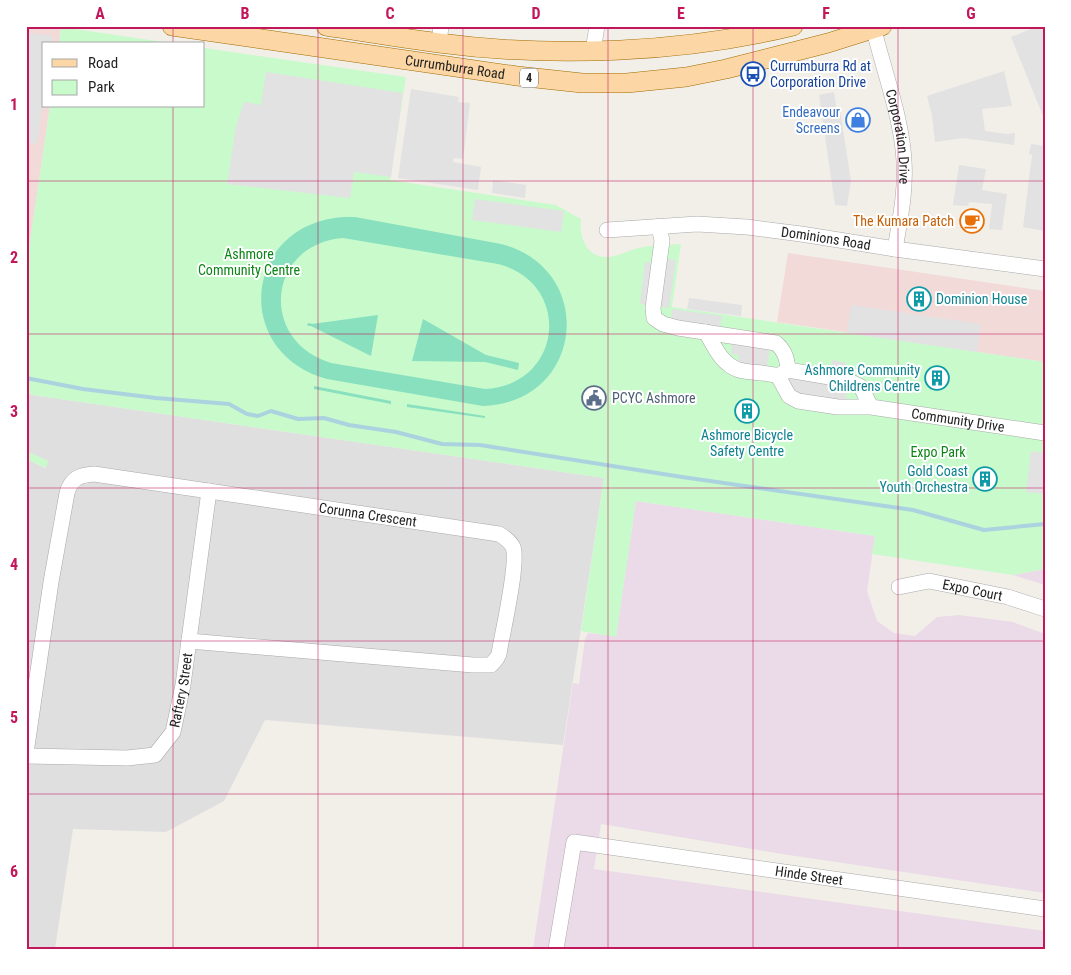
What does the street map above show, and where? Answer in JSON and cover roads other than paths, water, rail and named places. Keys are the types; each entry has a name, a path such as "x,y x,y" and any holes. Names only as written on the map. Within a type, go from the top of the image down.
{"main road":[{"name":"Currumburra Road","path":"172,26 517,76 582,83 650,82 726,69 828,43 876,27"},
{"name":"Currumburra Road","path":"326,26 440,35 509,50 593,51 651,49 712,42 793,26"},
{"path":"440,35 441,50 446,54 517,76"}],"street":[{"path":"593,51 597,26"},
{"name":"Corporation Drive","path":"876,27 898,122 904,160 905,176 902,212 895,249"},
{"name":"Dominions Road","path":"607,230 697,224 747,227 1045,269"},
{"path":"659,226 662,241 652,308 654,318 663,324 706,332 716,351 728,364 738,370 847,380 861,387 872,407"},
{"name":"Community Drive","path":"706,332 776,343 782,348 786,357 783,373 789,396 798,401 838,408 872,407 1045,434"},
{"name":"Corunna Crescent","path":"26,754 50,582 67,493 71,482 79,476 94,474 499,534 513,548 514,565 499,654 495,661 486,666 189,640"},
{"name":"Raftery Street","path":"26,754 127,758 155,755 173,732 183,685 209,492"},
{"name":"Expo Court","path":"899,587 929,581 1008,597 1045,609"},
{"name":"Hinde Street","path":"556,949 574,842 1045,910"}],"waterway":[{"path":"26,378 83,389 229,404 247,414 258,416 271,411 298,419 324,418 349,425 396,432 442,444 480,445 682,477 913,510 984,530 1045,524"}],"place":[{"name":"Currumburra Rd at Corporation Drive","path":"753,74"},
{"name":"Endeavour Screens","path":"858,120"},
{"name":"The Kumara Patch","path":"972,221"},
{"name":"Dominion House","path":"919,299"},
{"name":"Ashmore Community Childrens Centre","path":"937,378"},
{"name":"PCYC Ashmore","path":"594,398"},
{"name":"Ashmore Bicycle Safety Centre","path":"747,411"},
{"name":"Gold Coast Youth Orchestra","path":"985,479"}],"park label":[{"name":"Ashmore Community Centre","path":"249,262"},
{"name":"Expo Park","path":"938,452"}]}
